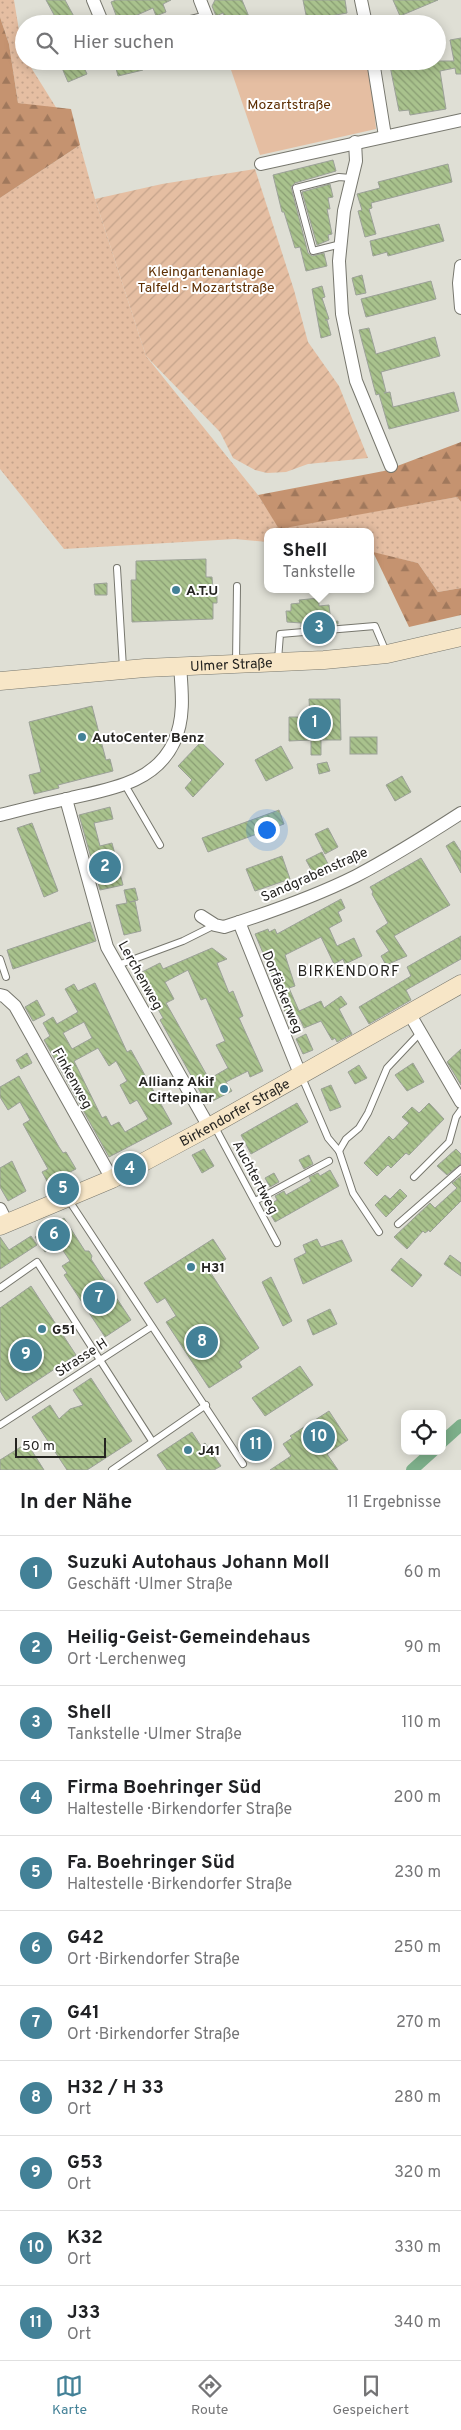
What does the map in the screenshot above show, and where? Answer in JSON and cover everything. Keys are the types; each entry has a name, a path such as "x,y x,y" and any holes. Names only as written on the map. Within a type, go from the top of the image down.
{"street":[{"path":"93,0 99,15"},
{"path":"200,0 207,15"},
{"path":"361,0 364,15"},
{"path":"375,70 385,136"},
{"path":"261,164 461,120"},
{"path":"355,142 356,161 344,211 339,261 342,314 356,381 391,466"},
{"path":"461,266 459,283 461,308"},
{"name":"Ulmer Straße","path":"0,682 123,670 278,663 387,654 461,637"},
{"path":"0,814 125,785 153,769 166,756 174,742 182,716 180,666"},
{"name":"Lerchenweg","path":"66,799 107,947 209,1126"},
{"name":"Sandgrabenstraße","path":"215,925 224,926 239,922 305,898 355,876 461,813"},
{"path":"201,916 215,925"},
{"name":"Dorfäckerweg","path":"239,922 300,1074"},
{"name":"Birkendorfer Straße","path":"2,1219 68,1198 112,1179 461,984"},
{"name":"Finkenweg","path":"2,996 15,1006 112,1179"},
{"path":"410,1013 461,1102"}],"lane":[{"path":"341,244 313,251 296,188 339,177 351,178"},
{"path":"117,568 123,670"},
{"path":"236,664 237,586"},
{"path":"278,663 280,634 356,627 376,626 387,654"},
{"path":"125,785 160,845"},
{"path":"118,965 200,933 215,925"},
{"path":"0,959 6,976"},
{"path":"339,1150 346,1139 359,1128 368,1113 387,1068 420,1033"},
{"path":"300,1074 328,1138 339,1150 353,1193 380,1232"},
{"path":"414,1177 449,1142 456,1117 461,1110"},
{"name":"Auchtertweg","path":"209,1126 217,1131 277,1243"},
{"path":"255,1202 329,1161"},
{"path":"398,1224 461,1169"},
{"path":"68,1198 151,1327 206,1405 244,1464"},
{"path":"0,1288 38,1262 152,1441"},
{"name":"Strasse H","path":"1,1423 151,1327"},
{"path":"112,1470 206,1405"}],"green space":[{"path":"0,0 14,0 16,15 15,70 33,70 57,109 18,103 9,44 0,17"},
{"path":"0,17 9,44 18,103 71,109 80,145 0,198"},
{"name":"Mozartstraße","path":"231,70 371,70 376,129 260,155"},
{"path":"80,145 95,199 146,356 258,495 279,528 264,528 264,542 235,539 64,549 0,469 0,198"},
{"name":"Kleingartenanlage Talfeld - Mozartstraße","path":"255,169 294,290 308,342 339,386 368,458 308,464 286,472 267,473 255,470 233,458 220,432 146,356 95,199 162,184"},
{"path":"461,442 461,502 457,497 278,528 258,495 384,471"},
{"path":"457,497 461,502 461,588 438,592 418,563 374,553 374,528 279,528"},
{"path":"374,552 418,563 438,592 461,588 461,615 409,627"}],"building":[{"path":"46,0 65,0 73,15 54,15"},
{"path":"116,0 171,0 163,4 166,12 158,15 156,15 153,8 137,15 116,15 111,2"},
{"path":"215,0 242,0 248,15 224,15 223,13 216,15 212,6"},
{"path":"303,0 345,0 347,13 306,15"},
{"path":"393,0 438,0 402,15 400,15"},
{"path":"461,38 461,74 456,74 455,68 446,70 446,61 454,61 450,40"},
{"path":"63,70 85,70 87,74 68,82"},
{"path":"116,70 143,70 118,76"},
{"path":"391,70 445,70 440,71 446,109 410,115 409,110 399,111"},
{"path":"333,160 336,171 295,183 291,187 308,253 312,256 324,253 327,266 306,271 300,247 295,248 284,212 282,212 273,175"},
{"path":"448,164 452,182 371,203 372,208 369,209 376,234 365,237 358,211 362,210 357,194 380,188 378,182"},
{"path":"330,184 333,197 328,198 330,209 327,209 332,234 328,235 329,240 317,245 302,192"},
{"path":"439,224 444,241 388,256 387,252 373,256 370,241"},
{"path":"362,275 366,293 356,295 352,278"},
{"path":"431,281 436,299 366,317 361,299"},
{"path":"322,286 325,297 322,298 329,319 325,320 327,320 331,335 321,338 312,289"},
{"path":"369,328 376,354 435,337 440,356 381,372 386,392 384,393 390,392 393,407 454,392 459,411 389,429 379,394 376,395 359,330"},
{"path":"206,559 206,577 212,577 213,593 217,593 217,603 213,603 213,619 132,622 131,580 136,580 136,561"},
{"path":"107,583 107,595 95,595 94,584"},
{"path":"319,598 319,606 329,605 331,622 338,621 338,624 301,627 301,623 287,622 286,611 291,611 291,604 300,603 299,600"},
{"path":"309,699 340,699 341,740 321,740 321,755 311,755 311,740 289,741 289,717 310,717"},
{"path":"92,706 106,760 110,759 113,771 58,785 59,788 34,794 29,775 41,772 29,722"},
{"path":"350,737 377,737 377,754 350,754"},
{"path":"201,742 224,764 193,797 185,788 192,780 178,766"},
{"path":"281,746 293,768 266,781 255,760"},
{"path":"327,762 330,771 319,774 317,764"},
{"path":"402,776 411,792 395,801 386,785"},
{"path":"110,807 113,819 94,823 100,846 112,843 123,885 100,890 79,815"},
{"path":"279,810 284,824 208,852 202,838"},
{"path":"32,823 58,891 44,897 17,828"},
{"path":"328,828 338,847 325,854 315,834"},
{"path":"454,841 461,852 461,873 446,846"},
{"path":"322,852 328,864 313,873 306,860"},
{"path":"282,856 290,879 255,891 246,869"},
{"path":"421,858 450,905 394,936 407,956 386,965 381,956 389,951 376,931 388,923 370,887"},
{"path":"135,888 138,900 130,902 135,901 141,931 124,935 116,905 127,903 124,890"},
{"path":"341,899 345,908 338,912 342,921 329,928 337,946 354,938 362,956 345,964 343,959 334,964 321,937 285,955 295,986 289,988 299,1011 321,1001 324,1008 341,996 347,1004 339,1009 352,1034 337,1042 335,1038 332,1040 321,1021 304,1028 298,1015 288,1019 255,934 268,929 269,932 275,929 277,934"},
{"path":"90,922 96,941 13,969 7,950"},
{"path":"461,936 461,959 406,990 411,1000 369,1024 359,1007 411,976 407,967"},
{"path":"212,948 227,959 217,963 229,993 233,991 243,1016 239,1018 263,1071 250,1077 248,1071 226,1082 232,1091 207,1104 160,1020 163,1018 138,974 160,963 163,969","holes":["188,970 201,1000 206,998 225,1041 216,1045 228,1068 209,1079 166,1003 174,999 165,982"]},
{"path":"95,983 127,1052 131,1050 172,1124 109,1157 44,1040 50,1036 43,1023 53,1017 57,1024 78,1012 65,989 74,984 78,991","holes":["84,1022 92,1038 72,1049 63,1033","98,1048 109,1066 116,1061 127,1081 120,1085 130,1104 137,1100 148,1119 125,1132 119,1122 111,1126 106,1116 102,1118 74,1061"]},
{"path":"37,1000 45,1015 33,1021 25,1007"},
{"path":"306,1034 313,1050 303,1054 296,1039"},
{"path":"461,1049 461,1085 447,1062"},
{"path":"27,1053 32,1063 21,1069 16,1060"},
{"path":"413,1063 424,1082 407,1091 395,1075"},
{"path":"359,1065 367,1078 355,1084 348,1072"},
{"path":"19,1076 59,1147 63,1153 66,1152 76,1169 48,1183 42,1172 48,1169 23,1124 30,1120 20,1102 8,1110 0,1097 0,1087"},
{"path":"331,1085 341,1107 330,1111 321,1089"},
{"path":"297,1103 308,1122 251,1154 241,1135"},
{"path":"429,1103 444,1119 409,1155 406,1153 391,1168 388,1165 377,1176 364,1163 389,1136 393,1140 409,1123 402,1117 412,1107 419,1113"},
{"path":"204,1149 214,1166 202,1173 192,1155"},
{"path":"456,1149 461,1154 461,1164 447,1175 437,1166"},
{"path":"309,1155 313,1164 304,1169 299,1160"},
{"path":"12,1161 26,1191 8,1201 0,1187 0,1168"},
{"path":"330,1170 339,1186 275,1222 266,1207 277,1200 275,1196 284,1191 286,1195 311,1181 309,1177 318,1173 320,1176"},
{"path":"274,1173 279,1182 270,1187 265,1178"},
{"path":"461,1176 461,1201 430,1232 429,1230 425,1233 423,1231 407,1249 394,1237 430,1203 435,1208 457,1188 452,1183"},
{"path":"400,1189 407,1196 386,1217 375,1205 385,1195 390,1199"},
{"path":"64,1218 85,1251 89,1251 92,1256 91,1259 131,1320 105,1337 64,1275 67,1273 62,1266 70,1261 58,1243 45,1252 35,1237"},
{"path":"31,1236 37,1245 0,1269 0,1237 9,1250"},
{"path":"213,1239 226,1259 209,1270 259,1348 239,1362 242,1367 209,1388 166,1322 176,1316 165,1298 157,1303 144,1283"},
{"path":"317,1239 321,1247 342,1240 352,1261 303,1284 294,1259 306,1253 303,1245"},
{"path":"450,1255 461,1263 461,1276 444,1264"},
{"path":"401,1258 422,1275 412,1287 391,1270"},
{"path":"271,1277 292,1321 283,1326 262,1282"},
{"path":"31,1286 76,1355 6,1401 0,1391 0,1308"},
{"path":"330,1309 337,1324 313,1335 307,1320"},
{"path":"300,1366 313,1385 265,1416 252,1398"},
{"path":"91,1378 132,1441 87,1470 67,1470 32,1417 50,1405 59,1419 70,1409 83,1405 73,1390"},
{"path":"329,1411 348,1440 327,1454 338,1470 270,1470 291,1456 283,1444 292,1438 290,1436"},
{"name":"J41","path":"192,1432 201,1446 205,1443 221,1466 214,1470 167,1470 157,1455"},
{"path":"256,1438 264,1446 256,1454 248,1446"},
{"path":"27,1443 44,1470 0,1470 0,1460"}],"waterway":[{"path":"446,1438 461,1425"},
{"path":"412,1470 429,1455"}],"place":[{"name":"A.T.U","path":"176,590"},
{"name":"Shell","path":"319,628"},
{"name":"Suzuki Autohaus Johann Moll","path":"315,723"},
{"name":"AutoCenter Benz","path":"82,737"},
{"name":"Heilig-Geist-Gemeindehaus","path":"105,867"},
{"name":"Allianz Akif Ciftepinar","path":"224,1089"},
{"name":"Firma Boehringer Süd","path":"130,1169"},
{"name":"Fa. Boehringer Süd","path":"63,1189"},
{"name":"G42","path":"54,1235"},
{"name":"H31","path":"191,1267"},
{"name":"G41","path":"99,1298"},
{"name":"G51","path":"42,1329"},
{"name":"H32 / H 33","path":"202,1342"},
{"name":"G53","path":"26,1355"},
{"name":"K32","path":"319,1437"},
{"name":"J33","path":"256,1445"},
{"name":"J41","path":"188,1450"}],"district":[{"name":"BIRKENDORF","path":"349,971"}]}
